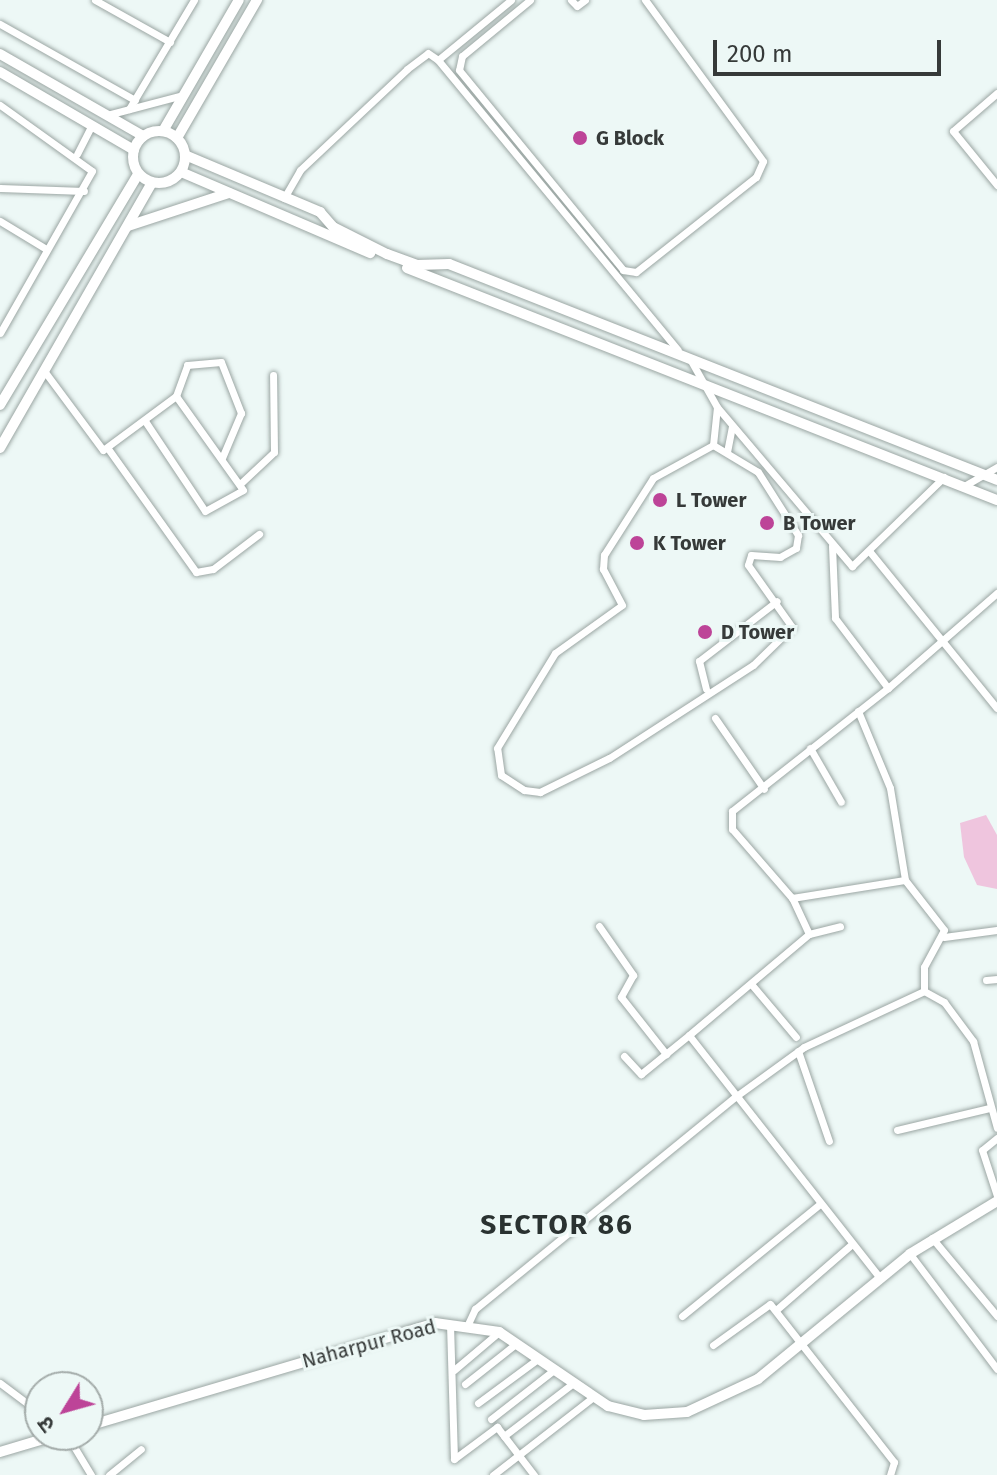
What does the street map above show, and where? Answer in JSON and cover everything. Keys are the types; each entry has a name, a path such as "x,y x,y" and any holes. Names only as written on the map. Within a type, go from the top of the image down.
{"street":[{"path":"95,0 170,42"},
{"path":"129,109 194,0"},
{"path":"163,131 239,0"},
{"path":"177,138 257,0"},
{"path":"438,60 511,0"},
{"path":"530,0 462,56 459,70 623,270 636,272 756,177 763,161 645,0"},
{"path":"571,0 585,0"},
{"path":"0,24 135,100"},
{"path":"0,54 143,136 163,131 177,138 185,155 181,172"},
{"path":"284,198 300,170 425,54 438,60 683,352 732,426 852,566 870,552 944,477"},
{"path":"0,72 134,150"},
{"path":"997,93 953,131 997,185"},
{"path":"105,115 183,95"},
{"path":"0,105 77,154 92,171 84,191 46,249 0,333"},
{"path":"77,154 92,125"},
{"path":"116,139 124,126"},
{"path":"0,405 138,174 134,150 143,136"},
{"path":"185,155 284,198 387,254 417,265 449,264 683,352 997,480"},
{"path":"0,448 152,183 181,172 997,500"},
{"path":"138,174 152,183"},
{"path":"0,188 84,191"},
{"path":"128,226 229,193"},
{"path":"0,221 46,249"},
{"path":"0,313 8,318"},
{"path":"109,450 176,396 194,361 215,360 229,371 241,413 222,458"},
{"path":"45,372 97,446 109,450 196,572 213,569 259,534"},
{"path":"241,483 274,452 273,375"},
{"path":"10,389 29,399"},
{"path":"145,421 205,511 243,490 241,483 176,396"},
{"path":"713,445 717,407"},
{"path":"727,452 732,426"},
{"path":"713,445 758,472 798,535 796,548 780,557 751,555 748,565 777,601 792,627 753,665 706,689 609,758 540,792 501,775 497,748 555,653 622,605 603,569 604,555 653,478 713,445"},
{"path":"964,486 979,473 997,467"},
{"path":"832,546 835,618 888,688"},
{"path":"870,552 997,708"},
{"path":"809,934 792,898 728,820 810,748 888,688 940,639 995,597"},
{"path":"706,689 699,661 777,601"},
{"path":"858,711 890,788 905,880 944,937"},
{"path":"715,718 764,789"},
{"path":"810,748 841,802"},
{"path":"792,898 905,880"},
{"path":"599,926 633,975 621,997 666,1054"},
{"path":"624,1056 641,1074 752,985 809,934 840,926"},
{"path":"924,991 924,967 944,937 997,930"},
{"path":"986,980 997,979"},
{"path":"752,985 796,1037"},
{"path":"468,1324 475,1309 735,1097 798,1051 924,991"},
{"path":"924,991 944,1002 973,1041 997,1128"},
{"path":"689,1035 880,1278"},
{"path":"798,1051 829,1141"},
{"path":"897,1130 989,1108"},
{"path":"997,1138 982,1150 997,1198"},
{"name":"Naharpur Road","path":"104,1421 450,1324 468,1324 499,1332 592,1398 644,1415 687,1412 738,1392 802,1344 910,1254 997,1198"},
{"path":"682,1316 820,1204"},
{"path":"932,1238 997,1316"},
{"path":"776,1310 852,1244"},
{"path":"910,1254 997,1369"},
{"path":"713,1345 766,1303 776,1310 894,1462 890,1475"},
{"path":"450,1324 454,1459 497,1427 534,1475"},
{"path":"454,1370 499,1332"},
{"path":"465,1384 517,1343"},
{"path":"478,1403 539,1358"},
{"path":"491,1419 554,1370"},
{"path":"0,1383 24,1401"},
{"path":"504,1436 572,1384"},
{"path":"493,1475 592,1398"},
{"path":"0,1452 24,1445"},
{"path":"109,1475 141,1449"},
{"path":"77,1451 91,1475"}],"shaded area":[{"path":"986,815 997,835 997,889 977,885 964,857 960,823"}],"place":[{"name":"G Block","path":"580,138"},
{"name":"L Tower","path":"660,500"},
{"name":"B Tower","path":"767,523"},
{"name":"K Tower","path":"637,543"},
{"name":"D Tower","path":"705,632"}],"district":[{"name":"SECTOR 86","path":"557,1225"}]}
